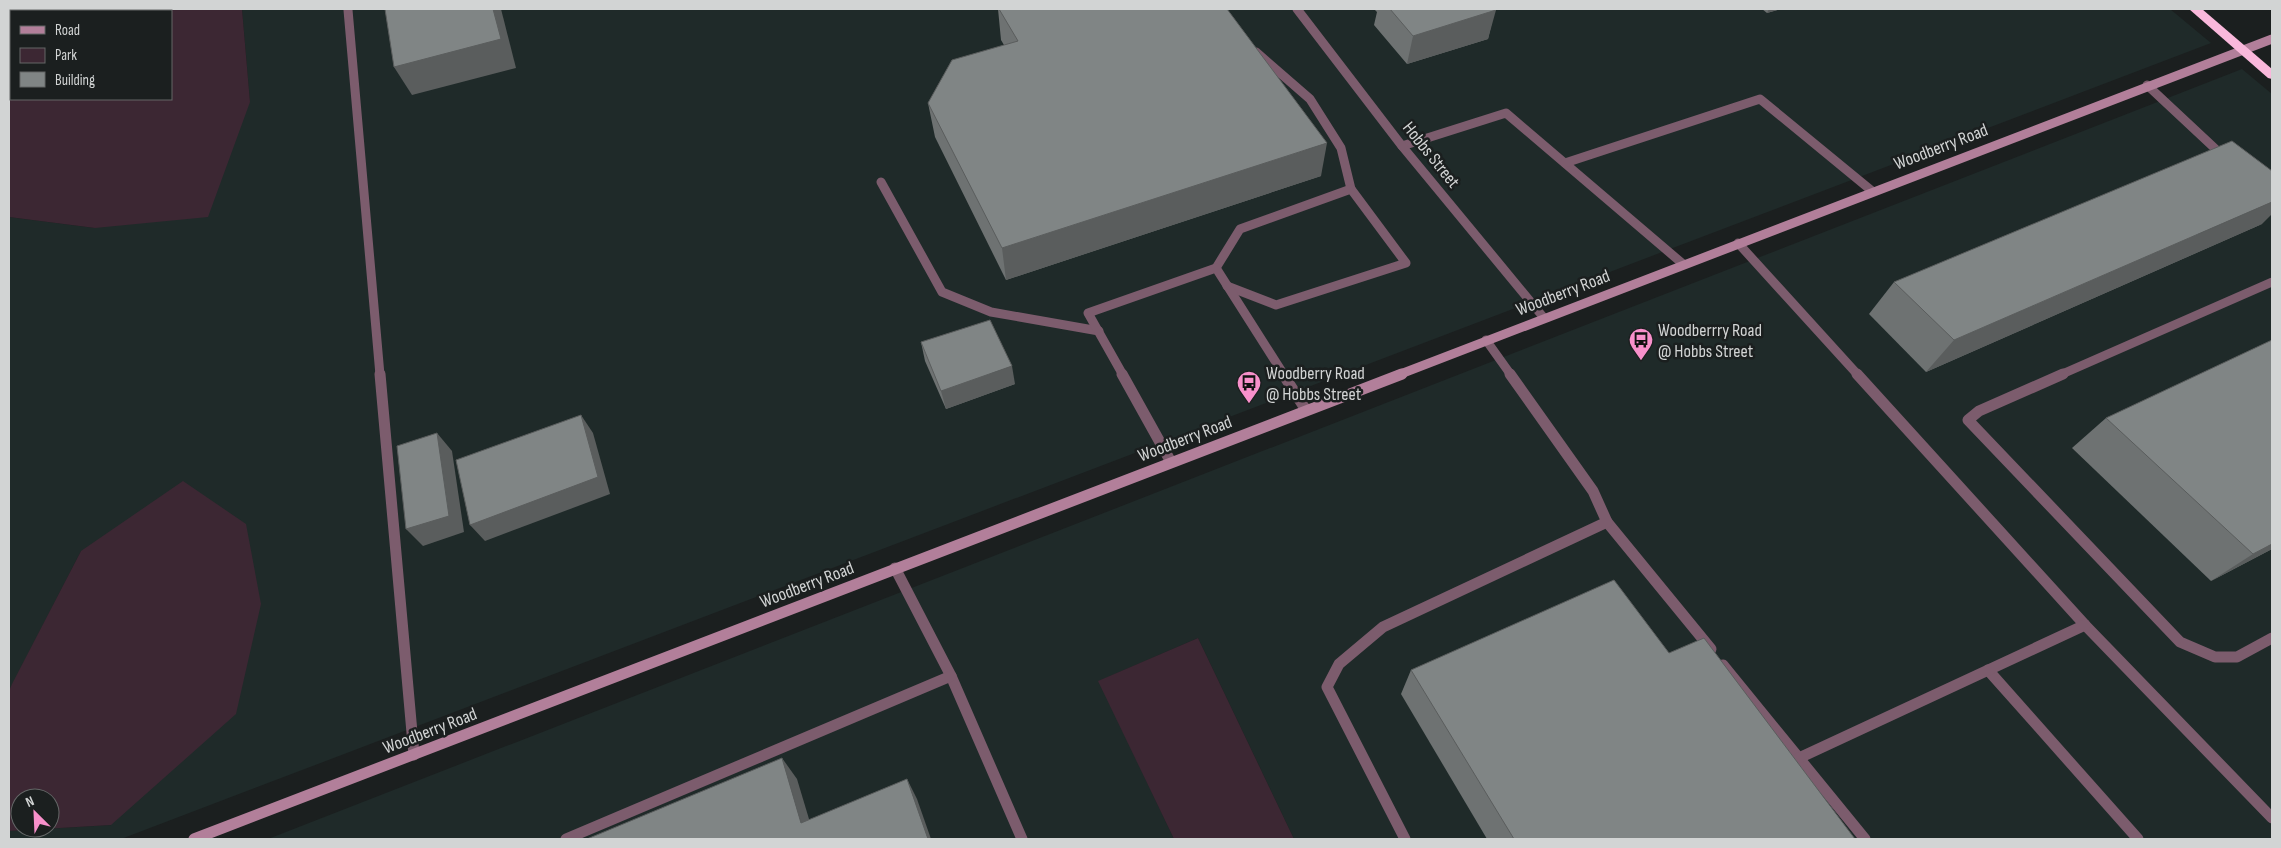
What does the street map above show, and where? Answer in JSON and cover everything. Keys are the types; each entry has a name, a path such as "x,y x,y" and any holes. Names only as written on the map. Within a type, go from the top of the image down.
{"highway":[{"path":"2195,9 2272,76"}],"street":[{"name":"Hobbs Street","path":"1297,9 1402,146 1544,318"},
{"path":"348,10 414,755"},
{"name":"Woodberry Road","path":"194,839 2147,85 2272,39"},
{"path":"1227,286 1276,305 1406,263 1351,189 1341,148 1310,99 1246,43"},
{"path":"2147,85 2227,159"},
{"path":"1565,163 1760,99 1872,192"},
{"path":"1402,146 1506,113 1683,264"},
{"path":"880,182 942,292 991,312 1099,331"},
{"path":"1171,462 1088,313 1216,268 1240,229 1351,189"},
{"path":"1738,243 2085,625 2272,818"},
{"path":"1216,268 1306,410"},
{"path":"2272,282 1979,410 1968,420 2180,642 2215,657 2237,657 2272,638"},
{"path":"1486,340 1593,491 1608,522 1864,839"},
{"path":"1405,839 1328,688 1339,664 1383,627 1608,522"},
{"path":"895,568 951,676 1022,839"},
{"path":"1799,758 2085,625"},
{"path":"1988,670 2138,839"},
{"path":"566,839 951,676"}],"shaded area":[{"path":"242,9 2170,9 2211,43 121,839 9,839 9,831 10,838 60,838 60,828 111,825 81,551 9,691 9,217 95,228 250,102"},
{"path":"2242,69 2272,94 2272,839 1294,839 1198,638 1099,681 1174,839 268,839"}],"green space":[{"path":"242,9 250,102 208,217 95,228 9,217 10,21 10,100 172,100 172,10 24,10"},
{"path":"183,481 246,524 261,604 236,714 111,825 60,828 60,788 10,788 9,831 9,691 81,551"},
{"path":"1198,638 1294,839 1174,839 1098,681"}],"building":[{"path":"385,9 493,9 501,39 394,67"},
{"path":"999,9 1227,9 1327,143 1002,248 928,103 952,60 1018,41"},
{"path":"1390,9 1495,9 1496,10 1413,36"},
{"path":"2232,141 2272,171 2272,202 1954,340 1894,282"},
{"path":"990,320 1012,366 941,391 921,342"},
{"path":"2272,340 2272,544 2253,554 2106,418"},
{"path":"581,415 598,477 470,525 456,460"},
{"path":"437,433 449,516 406,529 397,446"},
{"path":"1614,580 1669,653 1704,638 1855,839 1514,839 1411,670"},
{"path":"782,758 801,823 907,779 928,839 587,839"}],"place":[{"name":"Woodberrry Road @ Hobbs Street","path":"1641,361"},
{"name":"Woodberry Road @ Hobbs Street","path":"1249,404"}]}
